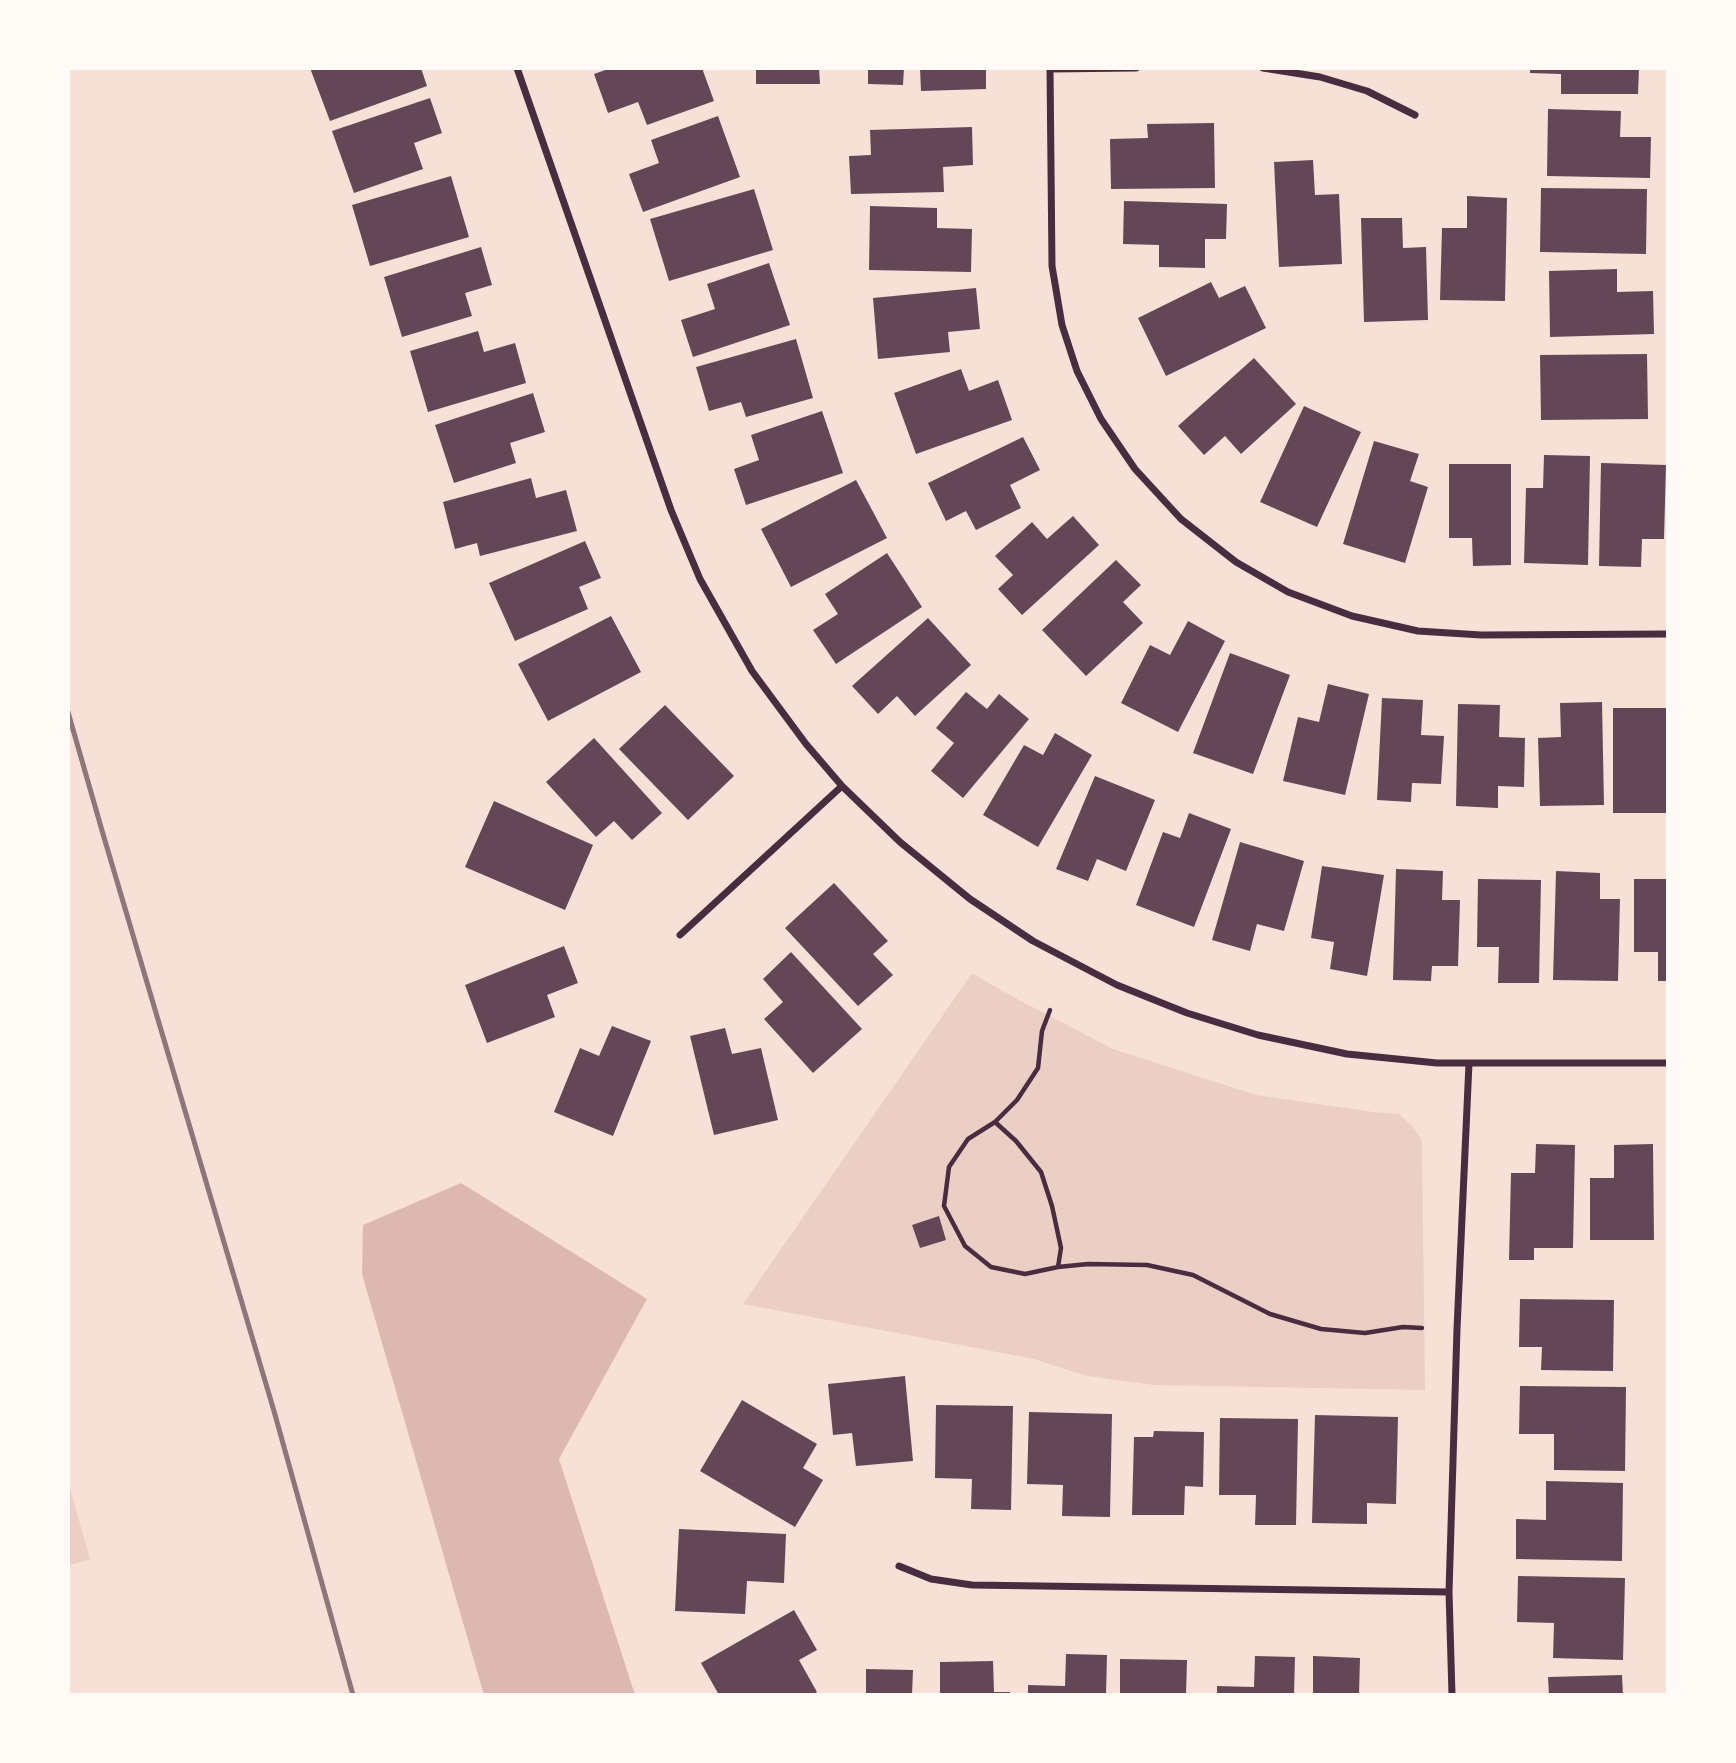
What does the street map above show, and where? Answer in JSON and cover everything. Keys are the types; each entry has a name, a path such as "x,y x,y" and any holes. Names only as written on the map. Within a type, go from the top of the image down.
{"street":[{"path":"517,68 671,510 700,579 752,671 806,744 842,786 900,842 970,899 1033,940 1117,985 1187,1013 1258,1035 1347,1054 1437,1063 1668,1063"},
{"path":"1136,68 1051,68 1052,266 1062,325 1077,371 1101,419 1135,469 1181,519 1236,562 1288,592 1352,616 1418,631 1481,635 1668,634"},
{"path":"1263,68 1320,77 1367,91 1415,115"},
{"path":"680,936 842,786"},
{"path":"1452,1695 1449,1592 1469,1063"},
{"path":"900,1566 931,1579 972,1585 1449,1592"}],"path":[{"path":"1051,1010 1042,1031 1038,1068 1017,1100 995,1122 968,1139 949,1167 944,1206 965,1246 990,1267 1025,1274 1088,1264 1147,1265 1193,1276 1270,1314 1321,1329 1365,1333 1403,1327 1422,1328"},
{"path":"995,1122 1016,1141 1041,1172 1061,1248 1058,1267"}],"shaded area":[{"path":"972,973 1113,1049 1256,1095 1399,1114 1414,1128 1422,1141 1425,1390 1153,1385 1087,1376 1034,1359 743,1304"},
{"path":"461,1183 647,1299 559,1459 635,1695 484,1695 362,1274 363,1225"},
{"path":"68,1481 90,1559 68,1566"}],"building":[{"path":"310,68 421,68 427,86 330,121"},
{"path":"611,68 702,68 714,101 647,125 638,102 608,113 594,74"},
{"path":"756,68 819,68 820,84 756,84"},
{"path":"868,68 904,68 903,85 868,84"},
{"path":"920,68 986,68 986,89 921,91"},
{"path":"1530,68 1639,68 1638,94 1561,94 1561,74 1530,73"},
{"path":"430,98 442,133 414,143 423,169 354,193 332,131"},
{"path":"1548,109 1621,111 1620,137 1651,137 1650,178 1547,176"},
{"path":"718,116 740,177 643,212 629,174 659,163 651,140"},
{"path":"1214,123 1215,188 1111,189 1110,139 1148,138 1147,124"},
{"path":"972,127 973,165 943,167 944,192 851,194 849,156 871,155 870,130"},
{"path":"1313,160 1315,195 1339,194 1342,264 1279,267 1274,162"},
{"path":"451,176 469,237 370,266 352,205"},
{"path":"1541,188 1647,189 1646,254 1540,252"},
{"path":"754,189 773,250 669,281 650,219"},
{"path":"1467,196 1507,198 1505,301 1440,300 1442,228 1467,228"},
{"path":"1124,201 1227,204 1226,239 1205,239 1205,268 1159,267 1159,245 1123,244"},
{"path":"870,206 937,208 937,228 972,229 971,272 869,270"},
{"path":"1361,218 1402,218 1403,248 1426,247 1428,320 1364,322"},
{"path":"481,247 492,285 465,293 472,316 402,337 384,277"},
{"path":"769,263 790,325 693,357 681,320 715,309 707,284"},
{"path":"1617,269 1617,292 1653,291 1654,334 1550,337 1549,271"},
{"path":"1211,282 1219,298 1245,286 1266,328 1166,376 1138,318"},
{"path":"976,288 980,329 948,332 950,352 878,359 873,298"},
{"path":"478,331 484,352 515,343 526,383 428,412 410,351"},
{"path":"796,339 813,398 746,417 741,402 709,411 696,367"},
{"path":"1647,354 1648,419 1541,420 1540,355"},
{"path":"1254,358 1296,404 1241,454 1225,436 1204,455 1178,426"},
{"path":"961,369 969,391 998,380 1012,420 916,454 894,393"},
{"path":"533,393 545,432 510,443 516,463 454,483 435,425"},
{"path":"1304,406 1361,432 1317,527 1260,502"},
{"path":"822,411 843,473 746,505 734,469 759,460 751,435"},
{"path":"1023,437 1040,470 1010,485 1021,508 976,530 966,511 946,521 928,483"},
{"path":"1374,441 1419,454 1410,481 1428,487 1405,563 1343,544"},
{"path":"1544,455 1590,456 1588,565 1524,563 1526,488 1543,488"},
{"path":"1601,463 1666,465 1664,539 1642,539 1641,567 1599,566"},
{"path":"1449,464 1511,464 1511,565 1473,566 1472,538 1449,538"},
{"path":"531,478 536,498 566,490 577,531 480,556 477,543 455,549 443,502"},
{"path":"856,480 887,538 791,587 761,529"},
{"path":"1073,516 1099,545 1022,615 998,589 1013,575 995,556 1032,522 1047,539"},
{"path":"585,541 601,578 579,587 588,609 515,641 489,583"},
{"path":"887,553 922,607 836,664 813,630 838,614 825,594"},
{"path":"1116,560 1141,585 1123,602 1143,623 1086,676 1042,630"},
{"path":"611,616 641,672 548,721 518,664"},
{"path":"928,618 971,665 915,716 897,696 878,714 852,686"},
{"path":"1188,621 1225,641 1178,732 1121,703 1150,645 1170,655"},
{"path":"1230,653 1290,675 1253,774 1193,753"},
{"path":"1328,684 1369,694 1345,795 1283,781 1298,717 1319,722"},
{"path":"966,692 987,709 999,694 1029,719 963,798 931,771 954,743 936,728"},
{"path":"1382,698 1423,700 1421,735 1444,736 1441,784 1412,783 1411,802 1377,800"},
{"path":"1602,702 1604,805 1540,806 1538,738 1561,737 1560,703"},
{"path":"1458,704 1500,705 1499,737 1525,738 1524,787 1498,786 1498,808 1456,806"},
{"path":"665,705 734,776 688,820 619,749"},
{"path":"1613,708 1668,708 1668,813 1613,813"},
{"path":"1055,733 1092,755 1038,847 983,815 1024,745 1043,755"},
{"path":"594,738 662,813 632,840 614,821 596,837 546,782"},
{"path":"1095,776 1155,800 1126,871 1097,859 1088,881 1056,869"},
{"path":"494,801 593,845 565,910 465,867"},
{"path":"1189,813 1231,829 1194,927 1136,905 1163,832 1180,838"},
{"path":"1240,842 1304,861 1284,931 1257,924 1250,951 1212,940"},
{"path":"1322,866 1384,875 1367,976 1330,969 1334,942 1311,938"},
{"path":"1396,869 1443,871 1442,900 1460,900 1458,966 1432,966 1431,981 1393,980"},
{"path":"1556,871 1600,873 1600,899 1620,899 1618,981 1553,980"},
{"path":"1478,879 1541,880 1539,983 1498,983 1499,947 1477,947"},
{"path":"1634,879 1668,879 1668,981 1658,981 1658,952 1634,952"},
{"path":"834,883 888,941 873,954 893,975 858,1006 785,928"},
{"path":"564,946 578,983 547,995 555,1017 487,1043 465,985"},
{"path":"791,952 862,1029 813,1073 764,1019 783,1002 763,979"},
{"path":"612,1026 651,1041 613,1136 554,1112 580,1048 599,1056"},
{"path":"725,1028 732,1054 761,1048 778,1120 714,1135 690,1036"},
{"path":"1536,1144 1575,1145 1573,1248 1534,1248 1534,1260 1509,1260 1511,1173 1535,1173"},
{"path":"1653,1144 1654,1240 1590,1240 1590,1178 1614,1178 1614,1145"},
{"path":"939,1216 946,1240 920,1248 912,1225"},
{"path":"1520,1299 1614,1300 1613,1371 1541,1370 1542,1347 1519,1347"},
{"path":"905,1376 913,1461 856,1466 852,1433 833,1435 828,1384"},
{"path":"1520,1386 1626,1387 1625,1471 1554,1470 1554,1434 1519,1434"},
{"path":"742,1400 817,1444 803,1468 823,1480 795,1527 700,1471"},
{"path":"936,1405 1013,1406 1011,1510 971,1509 972,1479 935,1478"},
{"path":"1029,1412 1112,1414 1110,1517 1062,1516 1063,1485 1027,1484"},
{"path":"1315,1415 1398,1417 1396,1504 1367,1503 1367,1524 1312,1523"},
{"path":"1220,1418 1298,1419 1296,1525 1255,1525 1256,1495 1219,1495"},
{"path":"1154,1431 1204,1432 1203,1487 1185,1486 1184,1515 1132,1515 1134,1437 1153,1437"},
{"path":"1546,1481 1623,1483 1622,1561 1516,1559 1516,1519 1546,1520"},
{"path":"679,1529 786,1534 784,1583 747,1581 745,1614 675,1611"},
{"path":"1518,1576 1625,1578 1623,1660 1553,1658 1554,1623 1517,1622"},
{"path":"794,1610 817,1650 799,1660 817,1692 813,1695 719,1695 701,1663"},
{"path":"1066,1654 1107,1655 1106,1695 1028,1695 1028,1685 1065,1686"},
{"path":"1255,1656 1295,1657 1294,1695 1217,1695 1217,1686 1254,1687"},
{"path":"1313,1656 1360,1658 1359,1695 1313,1695"},
{"path":"1120,1659 1187,1660 1186,1695 1120,1695"},
{"path":"993,1661 994,1692 1010,1692 1010,1695 940,1695 940,1662"},
{"path":"866,1669 913,1670 912,1695 866,1695"},
{"path":"1622,1675 1623,1695 1549,1695 1548,1677"}],"railway":[{"path":"68,712 274,1411 353,1695"}]}
